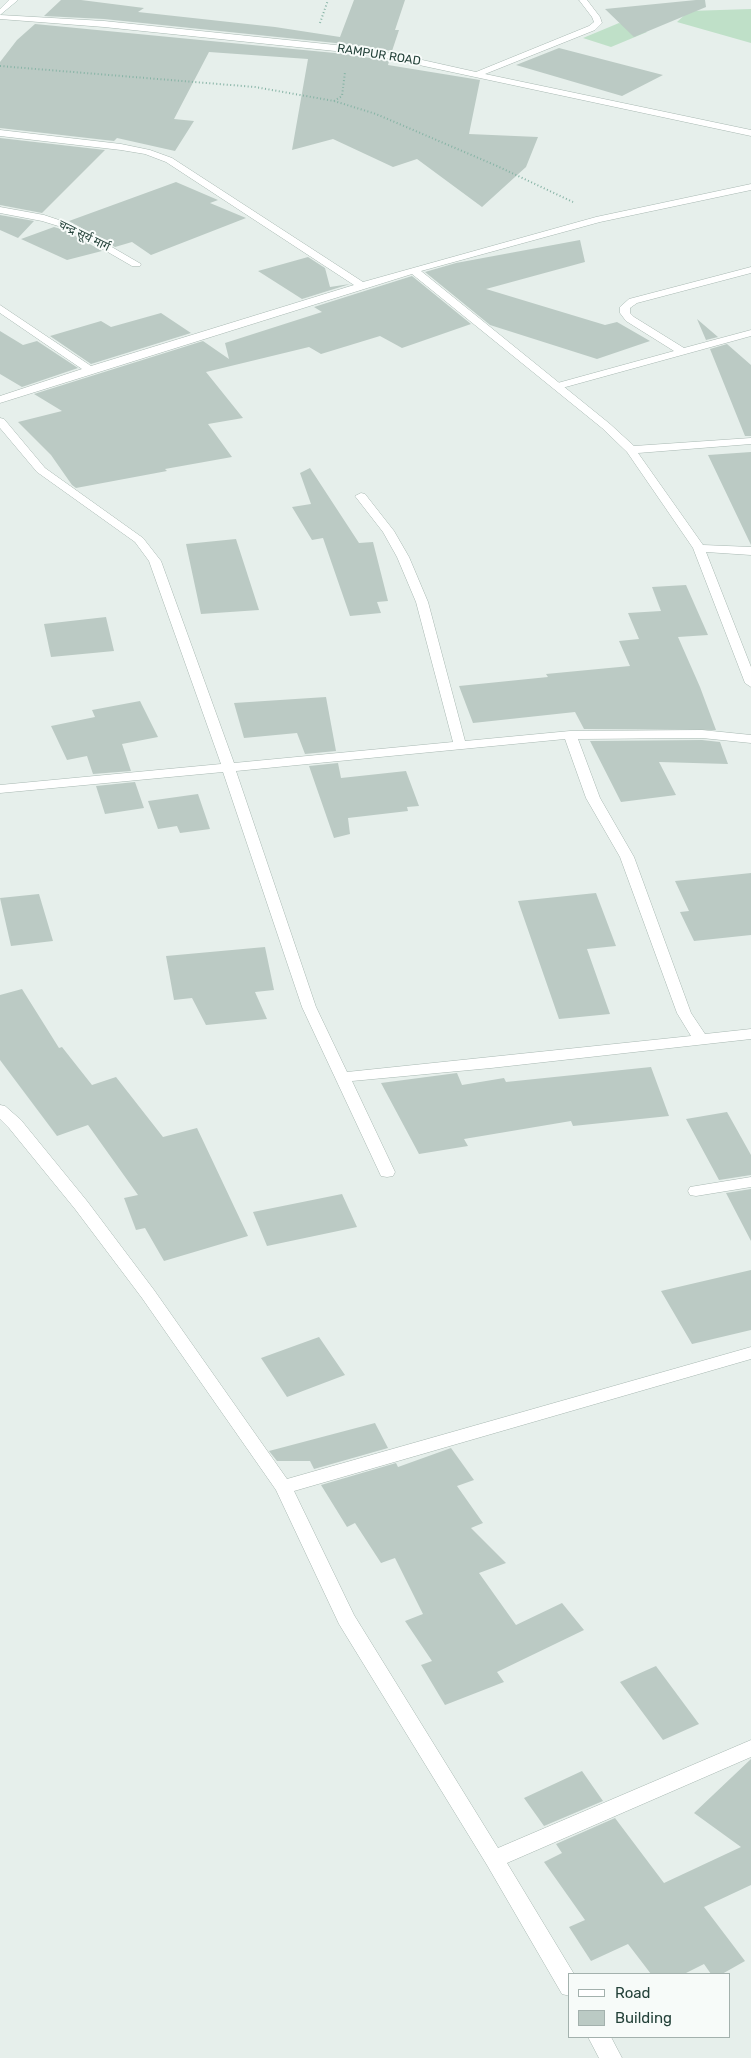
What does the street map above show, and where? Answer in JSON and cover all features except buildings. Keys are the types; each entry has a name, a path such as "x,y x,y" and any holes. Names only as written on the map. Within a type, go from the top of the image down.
{"street":[{"path":"0,15 14,0"},
{"path":"479,73 592,28 598,23 596,17 583,0"},
{"name":"RAMPUR ROAD","path":"0,15 345,48 479,73 751,132"},
{"path":"0,133 121,147 147,152 169,160 363,287"},
{"path":"0,400 90,370 414,270 599,219 751,187"},
{"name":"चन्द्र सूर्य मार्ग","path":"0,210 44,218 71,227 136,264"},
{"path":"414,270 558,386 606,426 631,450 699,548 751,683"},
{"path":"682,351 630,319 625,313 625,307 633,301 751,270"},
{"path":"0,308 90,370"},
{"path":"558,386 751,333"},
{"path":"0,421 41,470 139,540 155,561 228,766 309,1007 388,1172"},
{"path":"631,450 751,441"},
{"path":"361,496 388,531 398,548 422,602 460,745"},
{"path":"699,548 751,551"},
{"path":"0,788 570,735 702,734 751,739"},
{"path":"570,735 593,798 626,857 684,1014 700,1039"},
{"path":"342,1077 500,1062 751,1034"},
{"path":"0,1110 15,1124 81,1205 142,1287 283,1487 346,1620 494,1859 568,1984"},
{"path":"696,1191 751,1182"},
{"path":"283,1487 751,1353"},
{"path":"494,1859 751,1748"},
{"path":"600,2038 611,2058"}],"path":[{"path":"334,101 342,96 348,52 345,48"},
{"path":"0,66 255,87 334,101 376,114 497,166 568,199 599,219"}],"green space":[{"path":"751,9 751,43 677,22 689,11"},
{"path":"619,23 647,32 611,47 583,38"}]}
